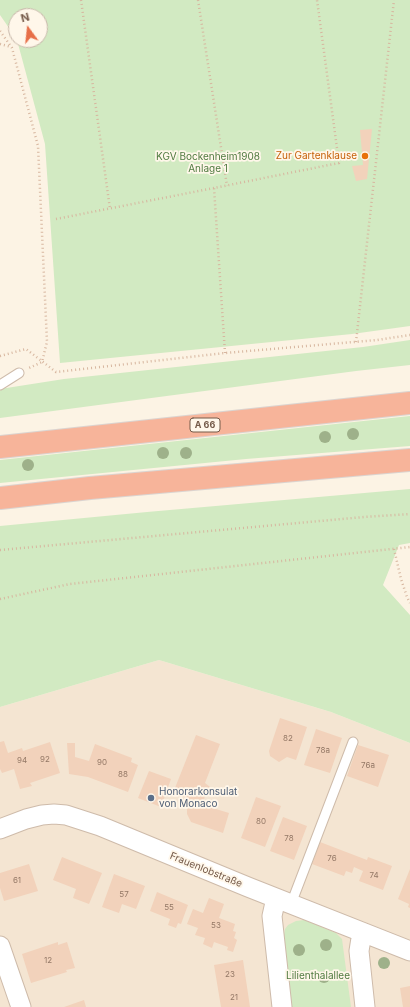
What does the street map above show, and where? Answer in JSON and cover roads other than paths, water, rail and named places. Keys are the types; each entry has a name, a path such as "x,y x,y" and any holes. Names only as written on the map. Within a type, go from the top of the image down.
{"highway":[{"name":"A 66","path":"0,447 410,403"},
{"path":"0,498 90,488 410,460"}],"street":[{"name":"Frauenlobstraße","path":"0,829 26,819 42,815 66,815 100,826 410,951"},
{"path":"282,1007 272,916 284,901"},
{"path":"362,932 358,951 365,1007"},
{"path":"0,946 21,1007"}],"lane":[{"path":"0,385 19,373"},
{"path":"284,901 353,742"}],"place":[{"name":"Zur Gartenklause","path":"365,156"},
{"name":"Honorarkonsulat von Monaco","path":"151,798"}],"park label":[{"name":"KGV Bockenheim1908 Anlage 1","path":"208,162"},
{"name":"Lilienthalallee","path":"318,976"}]}
